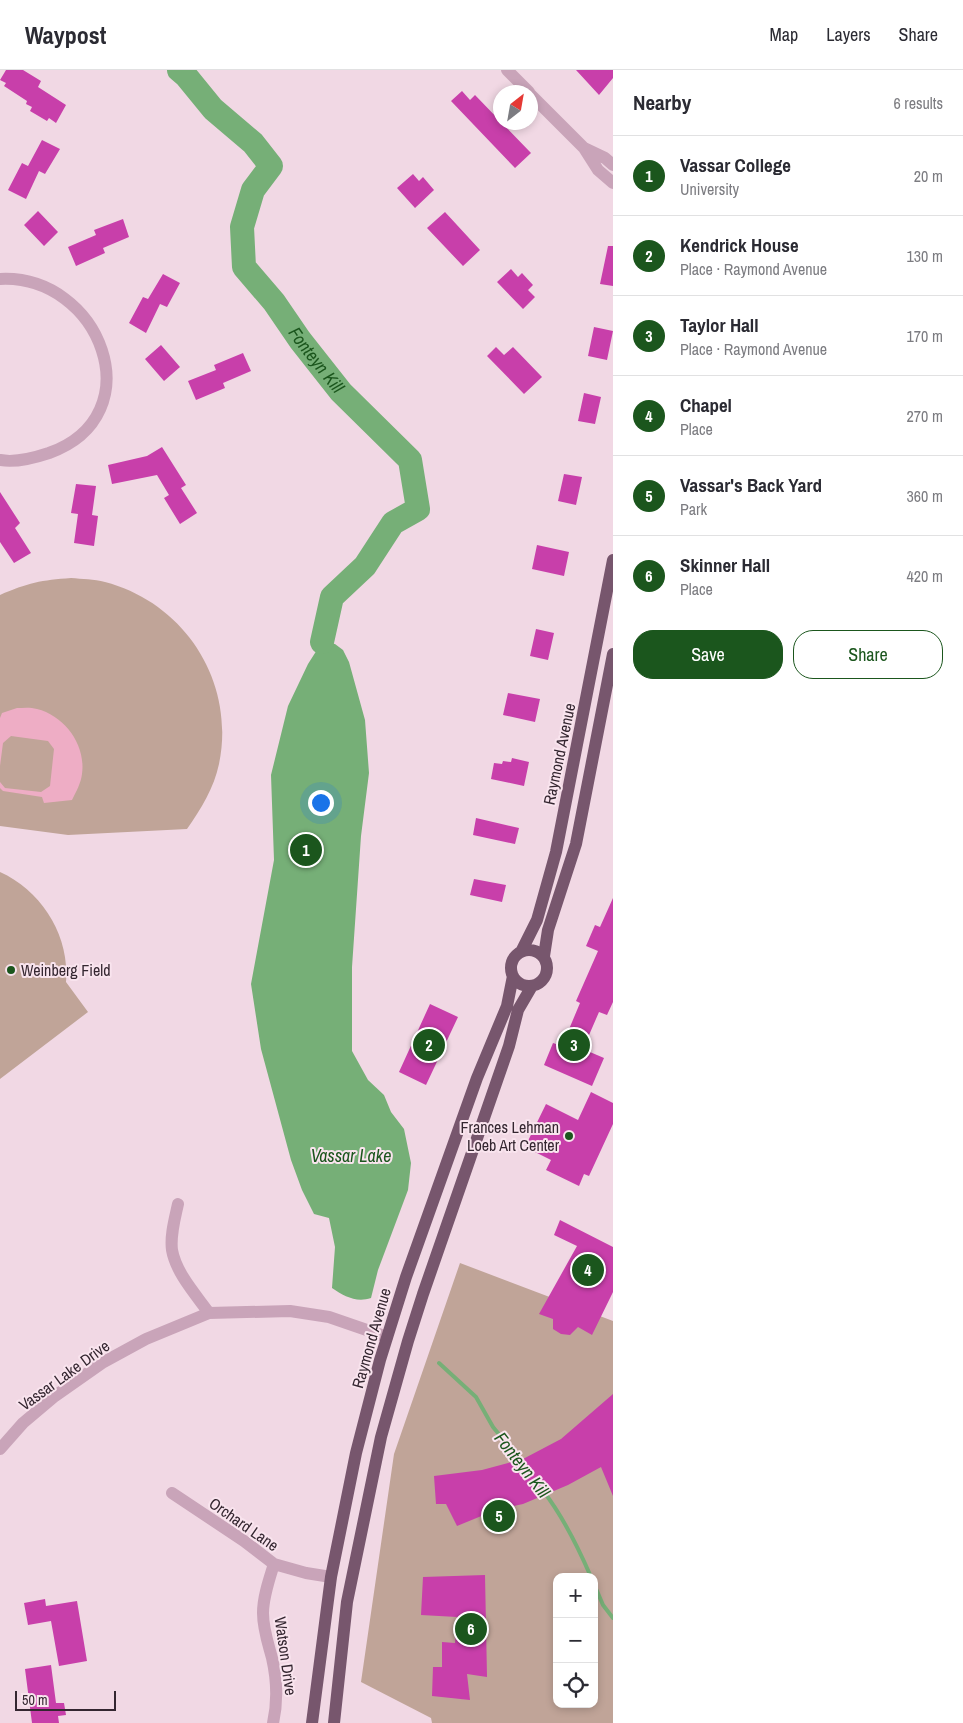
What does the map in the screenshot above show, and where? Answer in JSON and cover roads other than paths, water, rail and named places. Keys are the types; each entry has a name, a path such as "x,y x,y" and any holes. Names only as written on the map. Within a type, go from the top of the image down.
{"main road":[{"name":"Raymond Avenue","path":"312,1723 331,1577 356,1453 406,1277 477,1078 507,1006 513,976 511,971 512,959 522,950 537,920 556,852 613,560"},
{"name":"Raymond Avenue","path":"334,1723 347,1602 380,1437 408,1341 510,1046 518,1010 532,986 538,984 546,975 548,966 544,956 548,930 576,844 613,654"},
{"path":"522,950 536,950 544,956"},
{"path":"513,976 521,984 532,986"}],"street":[{"path":"507,70 522,85"},
{"path":"538,101 584,148 598,170 613,183"},
{"path":"584,148 605,158 613,165"},
{"path":"0,279 15,278 46,287 79,310 90,323 98,341 107,380 103,404 98,415 87,429 72,442 41,455 23,459 0,460"},
{"path":"178,1204 172,1230 172,1250 177,1265 210,1313"},
{"name":"Vassar Lake Drive","path":"0,1449 23,1423 56,1396 102,1363 146,1340 210,1313 290,1311 329,1317 388,1337"},
{"name":"Orchard Lane","path":"172,1493 244,1541 274,1564 306,1573 331,1577"},
{"name":"Watson Drive","path":"273,1723 277,1688 272,1659 264,1631 263,1613 264,1599 274,1564"}],"water":[{"name":"Vassar Lake","path":"322,642 335,644 343,650 349,662 365,720 369,773 361,836 352,967 352,1051 368,1080 384,1095 391,1112 404,1129 411,1163 408,1190 378,1270 371,1298 360,1300 346,1296 332,1288 335,1247 329,1218 314,1214 302,1190 291,1160 261,1049 251,984 274,860 271,775 288,706 308,664"}],"waterway":[{"name":"Fonteyn Kill","path":"179,70 213,109 253,143 271,166 253,190 242,227 244,267 274,302 300,340 341,392 410,460 418,509 393,523 365,566 332,597 322,642"},
{"name":"Fonteyn Kill","path":"439,1363 476,1397 493,1427 522,1462"},
{"name":"Fonteyn Kill","path":"544,1492 570,1533 589,1573"},
{"name":"Fonteyn Kill","path":"598,1593 603,1605 613,1618"}],"place":[{"name":"Vassar College","path":"306,850"},
{"name":"Weinberg Field","path":"11,970"},
{"name":"Kendrick House","path":"429,1045"},
{"name":"Taylor Hall","path":"574,1045"},
{"name":"Frances Lehman Loeb Art Center","path":"569,1136"},
{"name":"Chapel","path":"588,1270"},
{"name":"Vassar's Back Yard","path":"499,1516"},
{"name":"Skinner Hall","path":"471,1629"}]}
